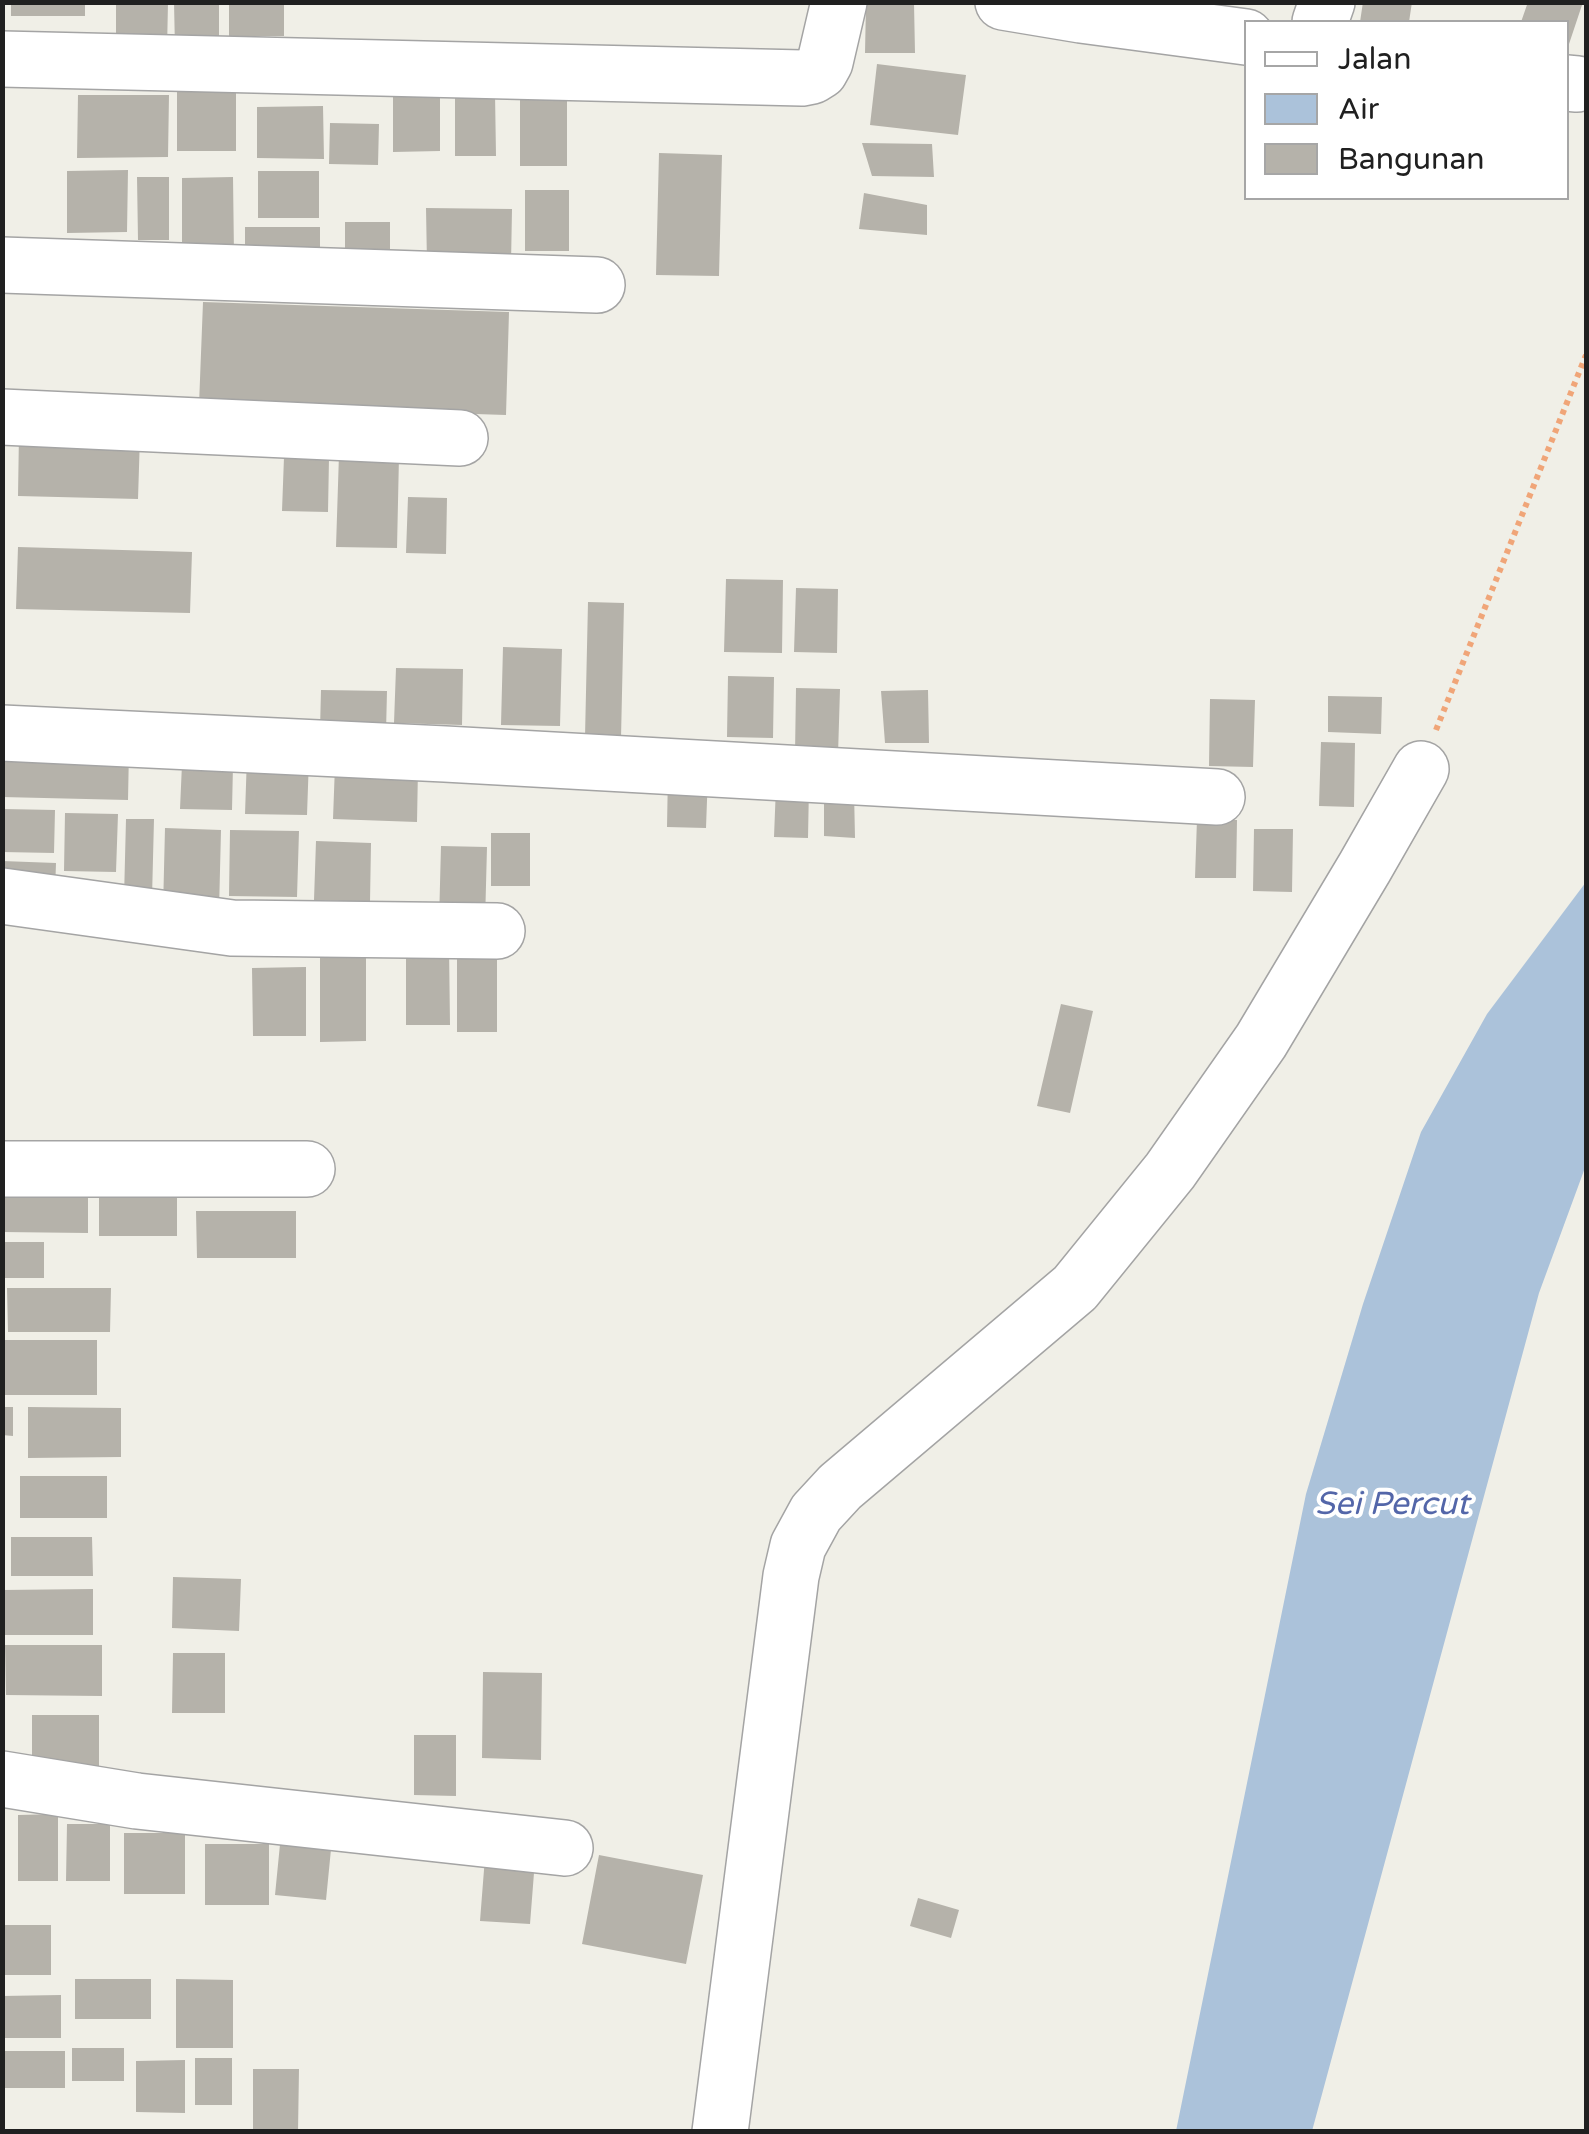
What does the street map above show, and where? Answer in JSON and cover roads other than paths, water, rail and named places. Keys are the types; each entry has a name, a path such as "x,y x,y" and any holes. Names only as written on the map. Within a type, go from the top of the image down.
{"street":[{"path":"2,58 802,78 820,71 825,62 839,2"},
{"path":"1003,2 1244,36"},
{"path":"2,265 597,285"},
{"path":"2,417 460,438"},
{"path":"2,733 1217,797"},
{"path":"720,2132 790,1576 798,1546 816,1513 840,1487 1074,1288 1170,1171 1261,1040 1420,768"},
{"path":"2,896 232,928 497,931"},
{"path":"2,1169 306,1169"},
{"path":"2,1779 138,1801 565,1848"}],"water":[{"name":"Sei Percut","path":"1586,882 1586,1165 1539,1293 1312,2131 1176,2131 1306,1494 1363,1304 1421,1132 1487,1014"}]}
